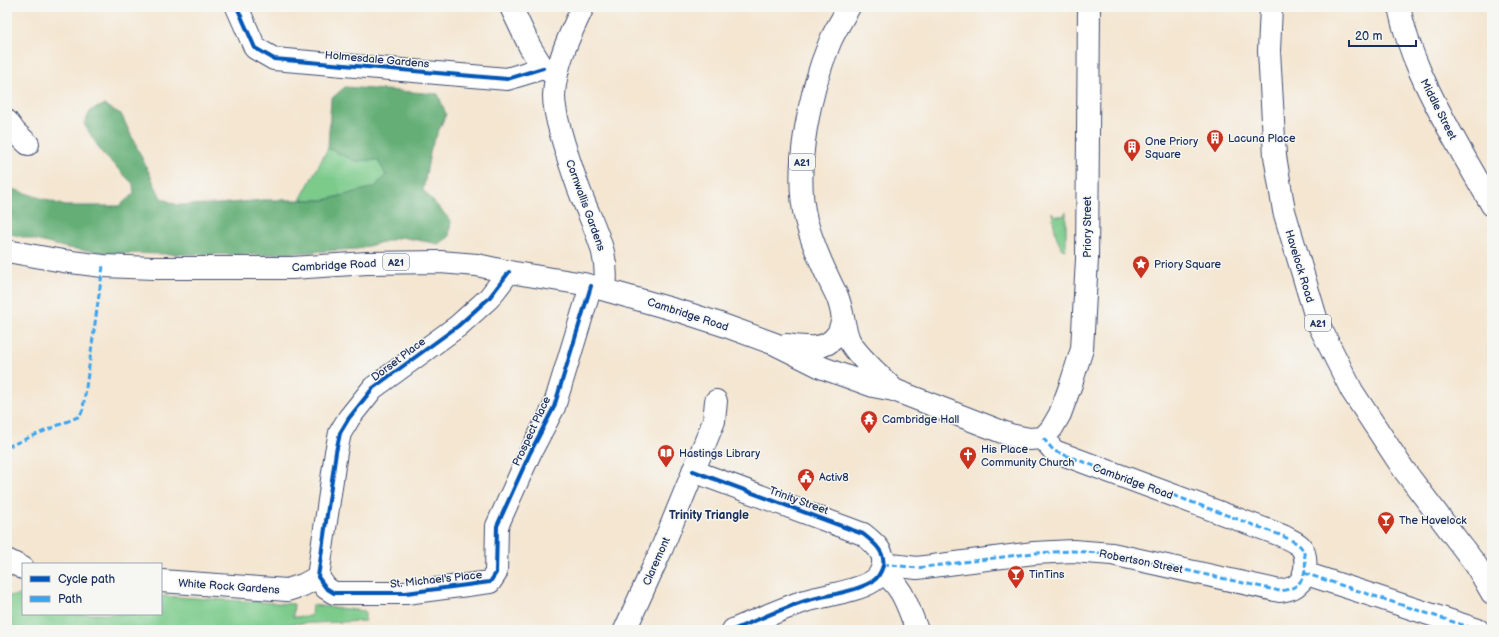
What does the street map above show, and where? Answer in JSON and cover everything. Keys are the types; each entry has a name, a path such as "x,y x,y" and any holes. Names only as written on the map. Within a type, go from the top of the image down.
{"main road":[{"name":"Holmesdale Gardens","path":"237,7 255,48 274,59 507,79 550,72"},
{"path":"511,7 530,47 550,72"},
{"name":"Cornwallis Gardens","path":"583,7 550,72 555,114 575,182 603,248 606,277 598,287"},
{"name":"A21","path":"849,7 830,42 814,92 804,144 801,182 806,220 821,261 840,304 849,341 856,351 894,390"},
{"name":"Priory Street","path":"1043,438 1052,428 1060,414 1082,349 1087,259 1089,7"},
{"name":"Havelock Road","path":"1271,7 1269,51 1275,156 1284,211 1317,321 1352,391 1404,470 1476,565 1492,593"},
{"name":"Middle Street","path":"1399,7 1406,36 1428,92 1492,205"},
{"path":"7,121 15,132 28,144"},
{"name":"Cambridge Road","path":"7,251 63,261 127,267 292,268 367,262 440,262 477,265 598,287 700,317 774,344 830,370 873,386 894,390 1010,434 1029,439 1043,438 1054,451 1283,536 1300,546 1306,560 1304,573"},
{"name":"Dorset Place","path":"318,577 336,452 340,433 349,418 374,388 458,326 489,298 509,272"},
{"name":"Prospect Place","path":"490,582 496,573 497,526 530,453 554,408 598,287"},
{"name":"A21","path":"774,344 812,348 827,344 837,336 844,319"},
{"name":"Claremont","path":"625,630 662,548 714,421 716,402"},
{"name":"Trinity Street","path":"693,471 863,534 873,542 881,552 882,568"},
{"name":"Robertson Street","path":"882,568 917,568 1034,553 1072,551 1112,554 1280,591 1291,589 1299,584 1304,573"},
{"path":"7,560 22,568"},
{"path":"733,630 804,601 863,586 874,580 882,568 902,592 917,630"},
{"path":"1304,573 1478,630"},
{"name":"White Rock Gardens","path":"162,581 287,590 304,585 318,577"},
{"name":"St. Michael's Place","path":"318,577 326,588 334,593 406,593 490,582"}],"green space":[{"path":"345,87 438,94 446,114 431,148 423,190 451,221 449,237 439,244 401,237 357,249 263,255 107,253 67,248 7,233 7,187 65,206 119,206 134,194 133,184 102,153 84,124 91,110 104,105 121,114 161,198 177,205 219,204 263,200 325,200 375,187 386,175 378,160 355,161 328,148 331,99"},
{"path":"328,148 355,161 378,160 386,175 375,187 325,200 300,200"},
{"path":"1052,212 1056,216 1063,216 1066,212 1065,250 1062,249 1058,240"},
{"path":"22,595 22,615 162,615 162,596 294,604 293,617 311,616 312,605 365,611 365,621 289,624 255,630 7,630 7,596"}],"marked path":[{"path":"7,447 80,416 83,409 103,266"},
{"path":"883,564 917,568 1034,553 1073,551 1112,554 1280,591 1294,587 1301,581 1305,571 1304,554 1300,546 1294,542 1283,536 1054,451 1043,438"},
{"path":"1304,573 1478,630"}],"cycle path":[{"path":"237,7 255,48 274,59 507,79 543,68"},
{"path":"509,272 489,298 458,326 373,388 349,418 340,433 318,577 326,588 334,593 406,593 490,582 496,573 497,526 530,453 554,407 591,286"},
{"path":"693,471 863,534 871,540 883,556 883,566 879,575 875,580 866,585 849,591 805,601 733,630"}],"place":[{"name":"Lacuna Place","path":"1215,153"},
{"name":"One Priory Square","path":"1132,162"},
{"name":"Priory Square","path":"1141,279"},
{"name":"Cambridge Hall","path":"869,434"},
{"name":"Hastings Library","path":"666,468"},
{"name":"His Place Community Church","path":"968,470"},
{"name":"Activ8","path":"806,492"},
{"name":"The Havelock","path":"1386,535"},
{"name":"TinTins","path":"1016,589"}],"district":[{"name":"Trinity Triangle","path":"709,515"}]}
